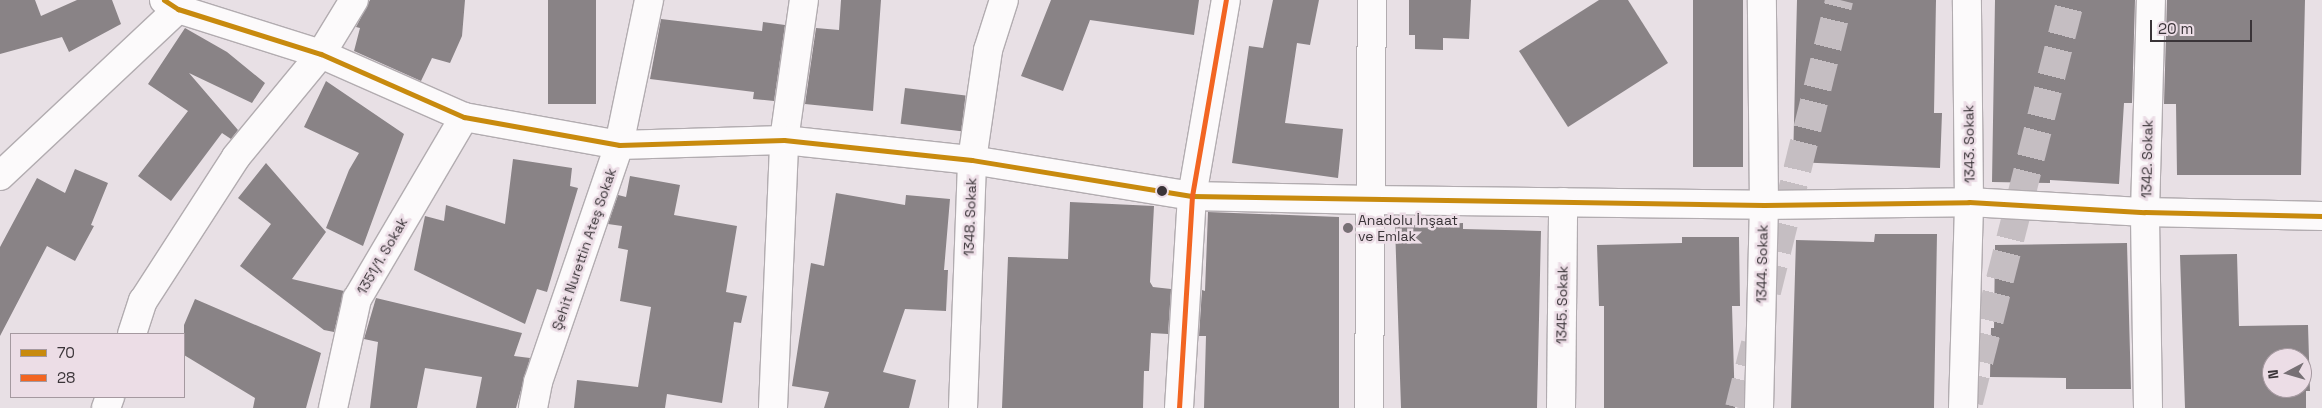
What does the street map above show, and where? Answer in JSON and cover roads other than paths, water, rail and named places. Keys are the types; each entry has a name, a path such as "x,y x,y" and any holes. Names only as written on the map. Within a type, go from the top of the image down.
{"street":[{"path":"132,333 143,301 236,157 321,54 354,0"},
{"name":"Şehit Nurettin Ateş Sokak","path":"533,408 538,382 619,145 649,0"},
{"path":"774,408 784,140 804,0"},
{"name":"1348. Sokak","path":"963,408 972,160 988,50 1004,0"},
{"path":"1179,408 1192,196 1226,0"},
{"path":"1368,408 1372,0"},
{"name":"1344. Sokak","path":"1759,408 1764,205 1762,0"},
{"name":"1343. Sokak","path":"1963,408 1969,202 1967,0"},
{"name":"1342. Sokak","path":"2148,408 2145,212 2150,0"},
{"path":"0,176 174,3 321,54 464,117 619,145 784,140 972,160 1192,196 1764,205 1969,202 2145,212 2322,216"},
{"name":"1351/1. Sokak","path":"333,408 358,299 464,117"},
{"name":"1345. Sokak","path":"1561,408 1563,202"}],"tunnel":[{"path":"1767,292 1839,0"},
{"path":"1969,402 2071,0"},
{"path":"1739,408 1755,344"}],"place":[{"name":"Anadolu İnşaat ve Emlak","path":"1348,228"}]}
